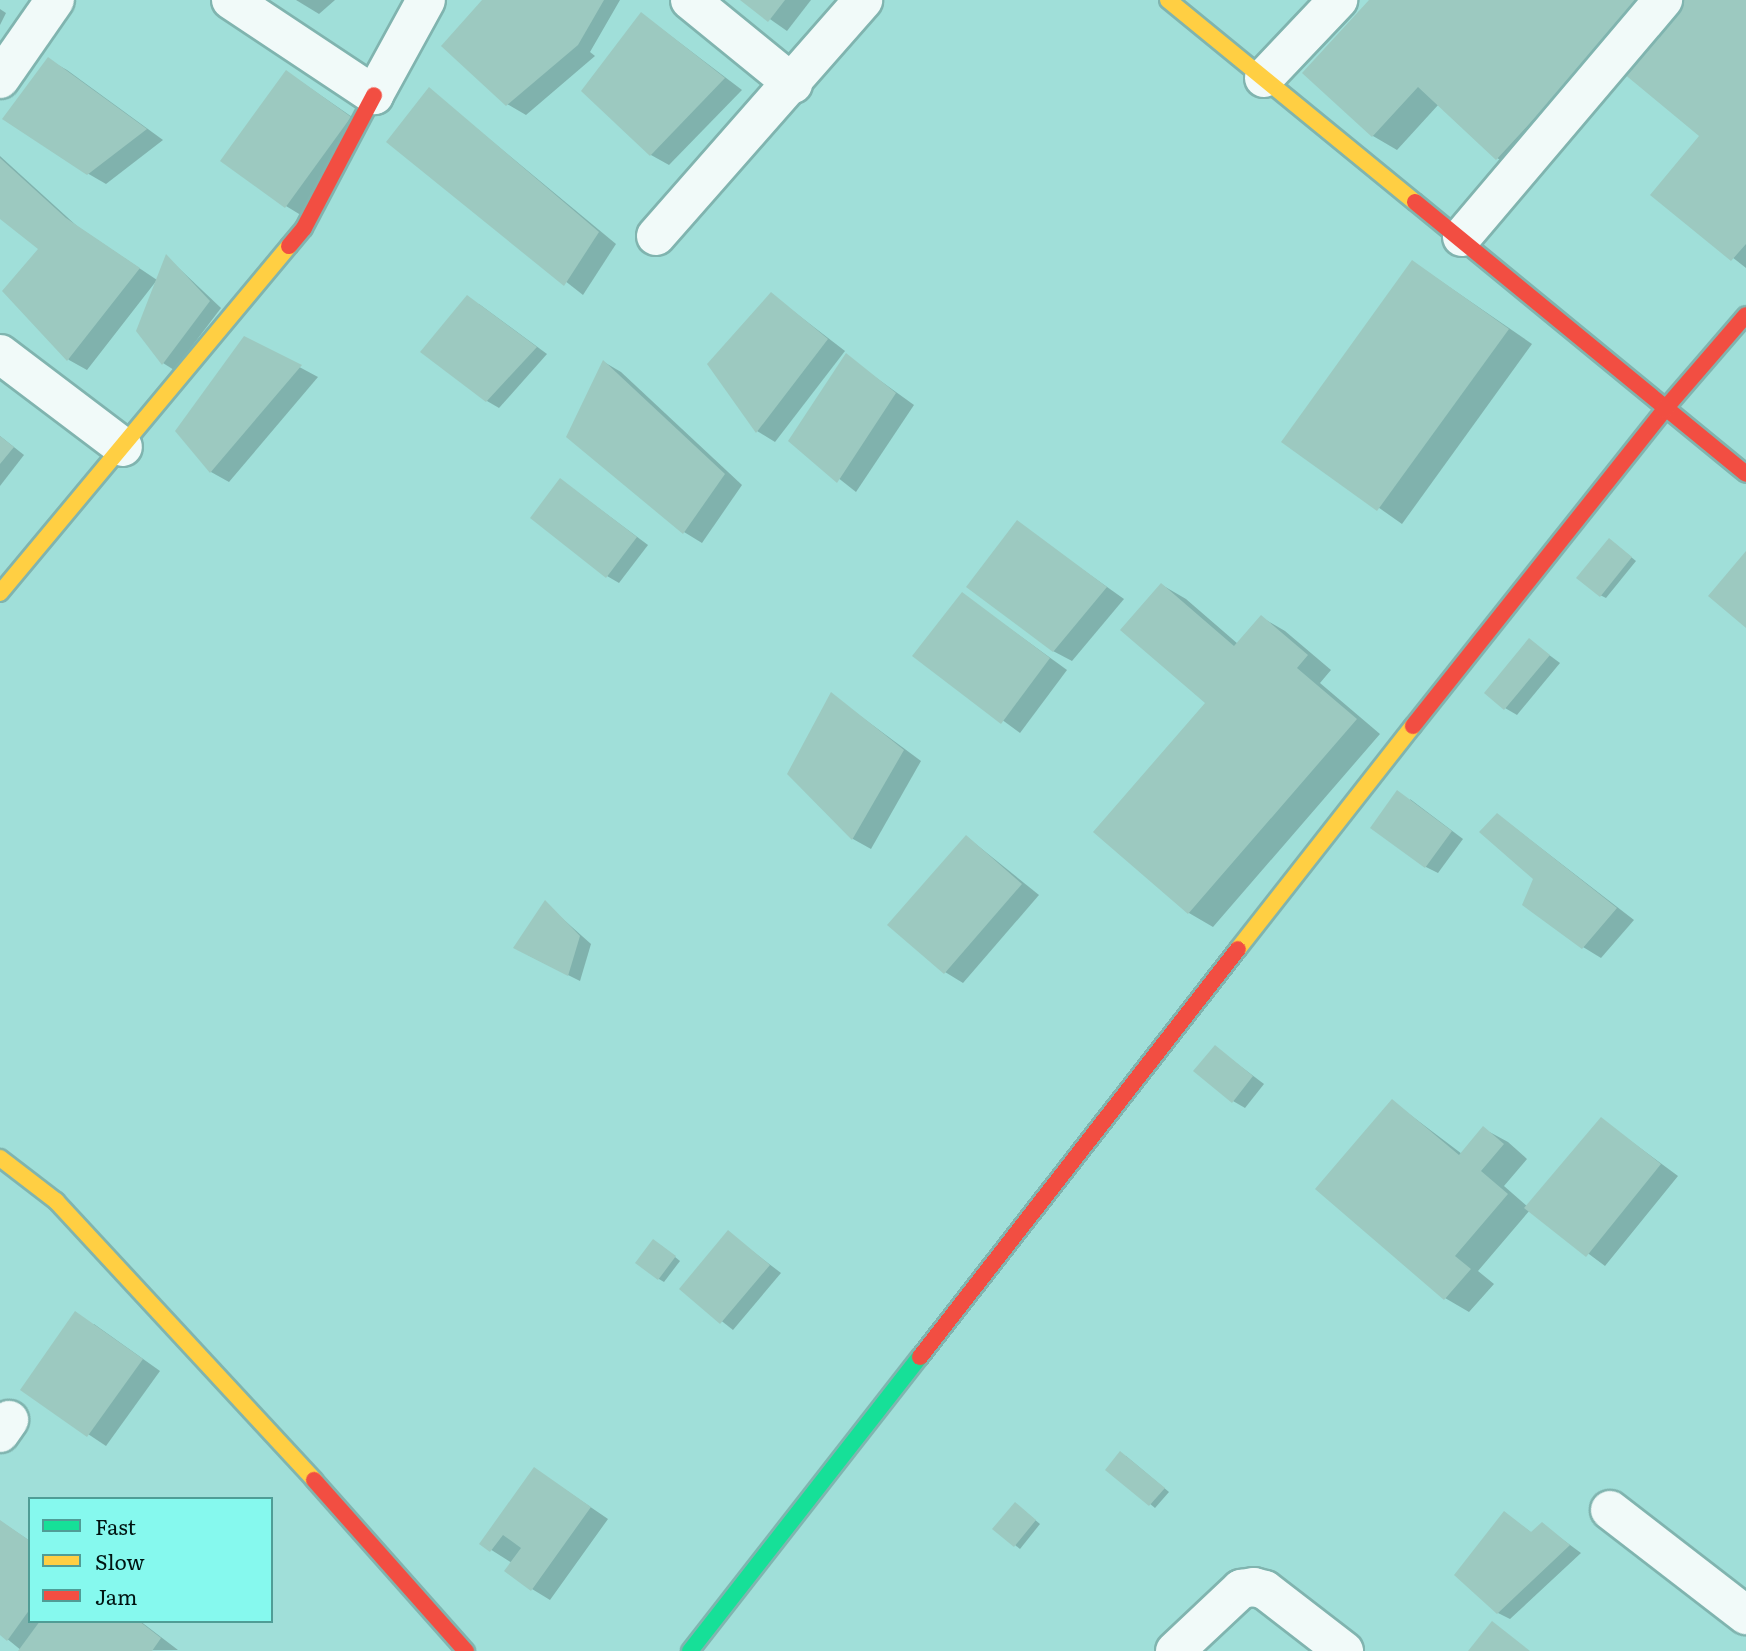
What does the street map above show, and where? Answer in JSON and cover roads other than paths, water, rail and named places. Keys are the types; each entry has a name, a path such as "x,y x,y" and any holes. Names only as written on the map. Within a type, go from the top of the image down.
{"street":[{"path":"231,0 374,95"},
{"path":"0,593 304,228 426,0"},
{"path":"690,0 793,84"},
{"path":"656,236 793,84 863,0"},
{"path":"1168,0 1462,237 1664,410 1746,474"},
{"path":"1264,78 1338,0"},
{"path":"1462,237 1663,0"},
{"path":"0,79 52,1"},
{"path":"690,1651 1664,410 1746,315"},
{"path":"0,354 123,447"},
{"path":"0,1158 56,1202 198,1350 466,1651"},
{"path":"1610,1510 1746,1615"},
{"path":"1175,1651 1241,1590 1254,1587 1265,1590 1344,1651"}]}
